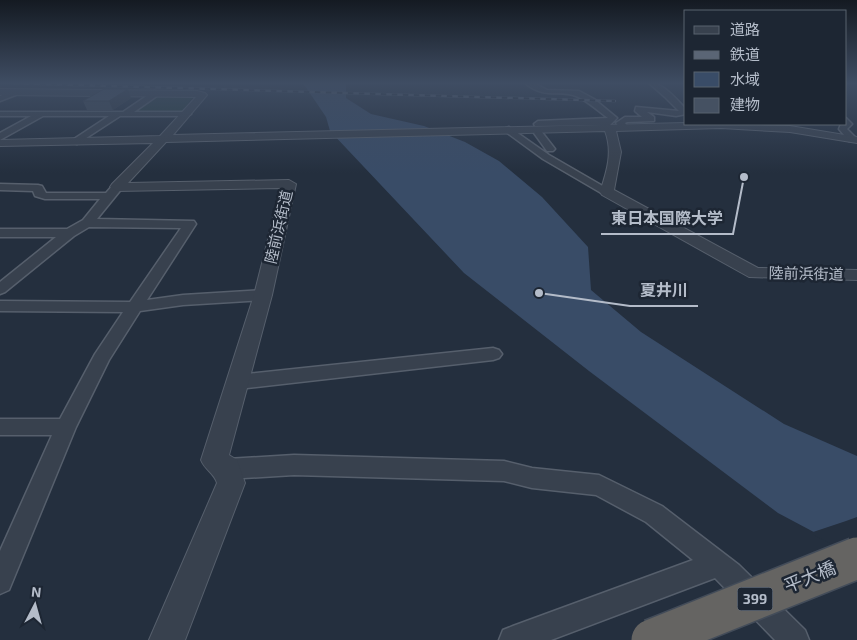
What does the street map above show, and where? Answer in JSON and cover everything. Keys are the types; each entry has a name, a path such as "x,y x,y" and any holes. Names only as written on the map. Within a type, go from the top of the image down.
{"highway":[{"name":"平大橋","path":"652,640 857,558"}],"street":[{"path":"0,143 537,129 591,126 610,122 613,118 606,113"},
{"path":"506,130 546,157 607,192 616,161 615,129 625,120 651,119 642,113"},
{"path":"668,113 681,113"},
{"path":"0,114 187,114"},
{"path":"0,136 43,114"},
{"path":"77,141 122,114"},
{"path":"0,289 69,232 87,222 187,114"},
{"path":"537,129 615,129 744,125 790,129 854,140"},
{"path":"846,125 843,129 854,140"},
{"path":"591,126 615,129"},
{"path":"537,129 550,149"},
{"name":"陸前浜街道","path":"114,191 289,184 263,295 214,460 227,469"},
{"path":"0,187 38,188 40,194 45,196 114,191"},
{"name":"陸前浜街道","path":"607,192 754,273 857,275"},
{"path":"0,581 66,427 102,358 190,224 87,222"},
{"path":"0,233 69,232"},
{"path":"0,306 136,307 183,300 263,295"},
{"path":"238,382 493,354"},
{"path":"0,427 66,427"},
{"path":"167,640 231,483 227,469 294,465 504,471 532,478 599,485 654,514 718,564 795,640"},
{"path":"513,640 718,564"}],"water":[{"path":"323,113 369,113 424,126 465,142 499,161 542,197 588,247 591,290 641,332 784,424 857,456 857,555 778,513 589,371 464,273 330,131"}],"pier":[{"path":"857,517 857,557 810,533 846,521"}],"place":[{"name":"東日本国際大学","path":"744,177"},
{"name":"夏井川","path":"539,293"}]}
